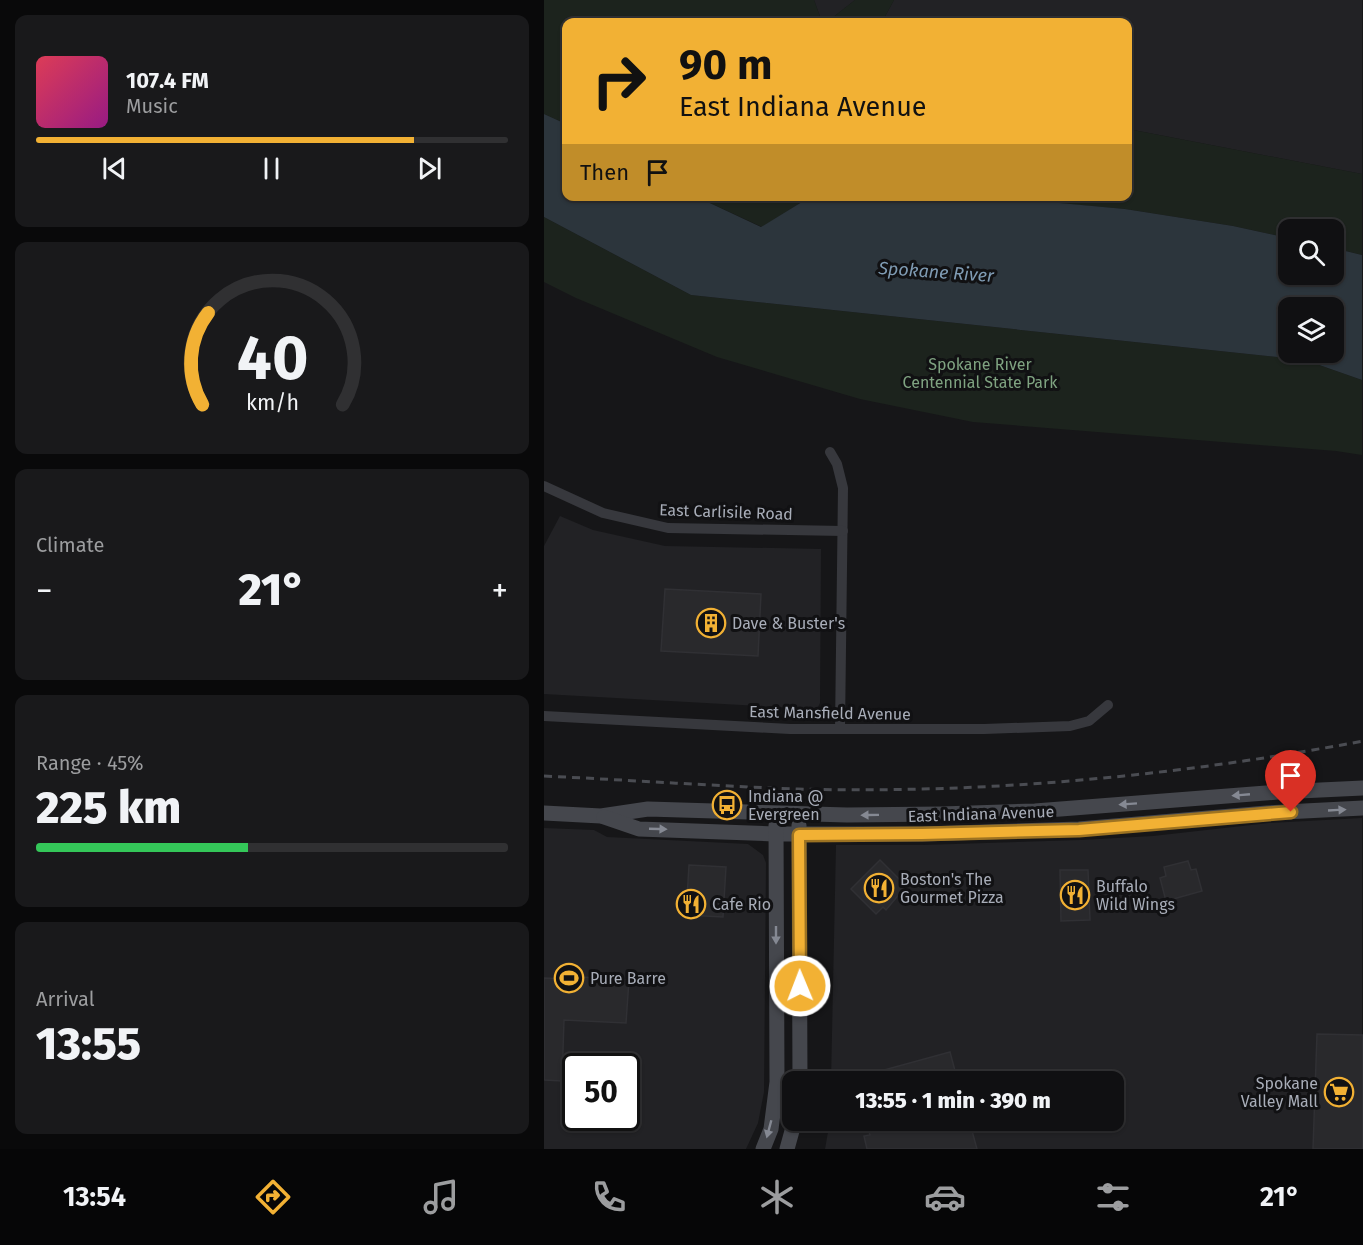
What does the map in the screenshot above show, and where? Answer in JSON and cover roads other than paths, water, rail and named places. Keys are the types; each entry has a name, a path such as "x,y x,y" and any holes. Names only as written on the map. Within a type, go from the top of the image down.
{"main road":[{"name":"East Indiana Avenue","path":"544,813 601,816 648,809 918,814 1035,811 1288,791 1363,788"},
{"name":"East Indiana Avenue","path":"601,816 639,829 799,835 922,834 1079,830 1267,813 1363,808"},
{"path":"763,1149 771,1129 777,1082 776,813"},
{"path":"799,813 800,1071"},
{"path":"787,1149 792,1131"}],"street":[{"path":"830,452 837,464 843,488 840,729"},
{"name":"East Carlisile Road","path":"544,486 603,513 668,528 843,531"},
{"name":"East Mansfield Avenue","path":"544,716 790,729 984,729 1070,726 1089,721 1108,705"}],"water":[{"name":"Spokane River","path":"544,114 562,122 562,201 706,201 761,227 803,201 1037,201 1125,209 1233,226 1278,236 1278,285 1344,285 1344,251 1362,255 1362,380 1314,363 1344,363 1344,297 1278,297 1278,357 691,295 544,217"}],"railway":[{"path":"544,776 798,789 940,789 1152,773 1363,741"}],"place":[{"name":"Dave & Buster's","path":"711,623"},
{"name":"Indiana @ Evergreen","path":"727,805"},
{"name":"Boston's The Gourmet Pizza","path":"879,888"},
{"name":"Buffalo Wild Wings","path":"1075,895"},
{"name":"Cafe Rio","path":"691,904"},
{"name":"Pure Barre","path":"569,978"},
{"name":"Spokane Valley Mall","path":"1339,1092"}],"park label":[{"name":"Spokane River Centennial State Park","path":"980,373"}]}
